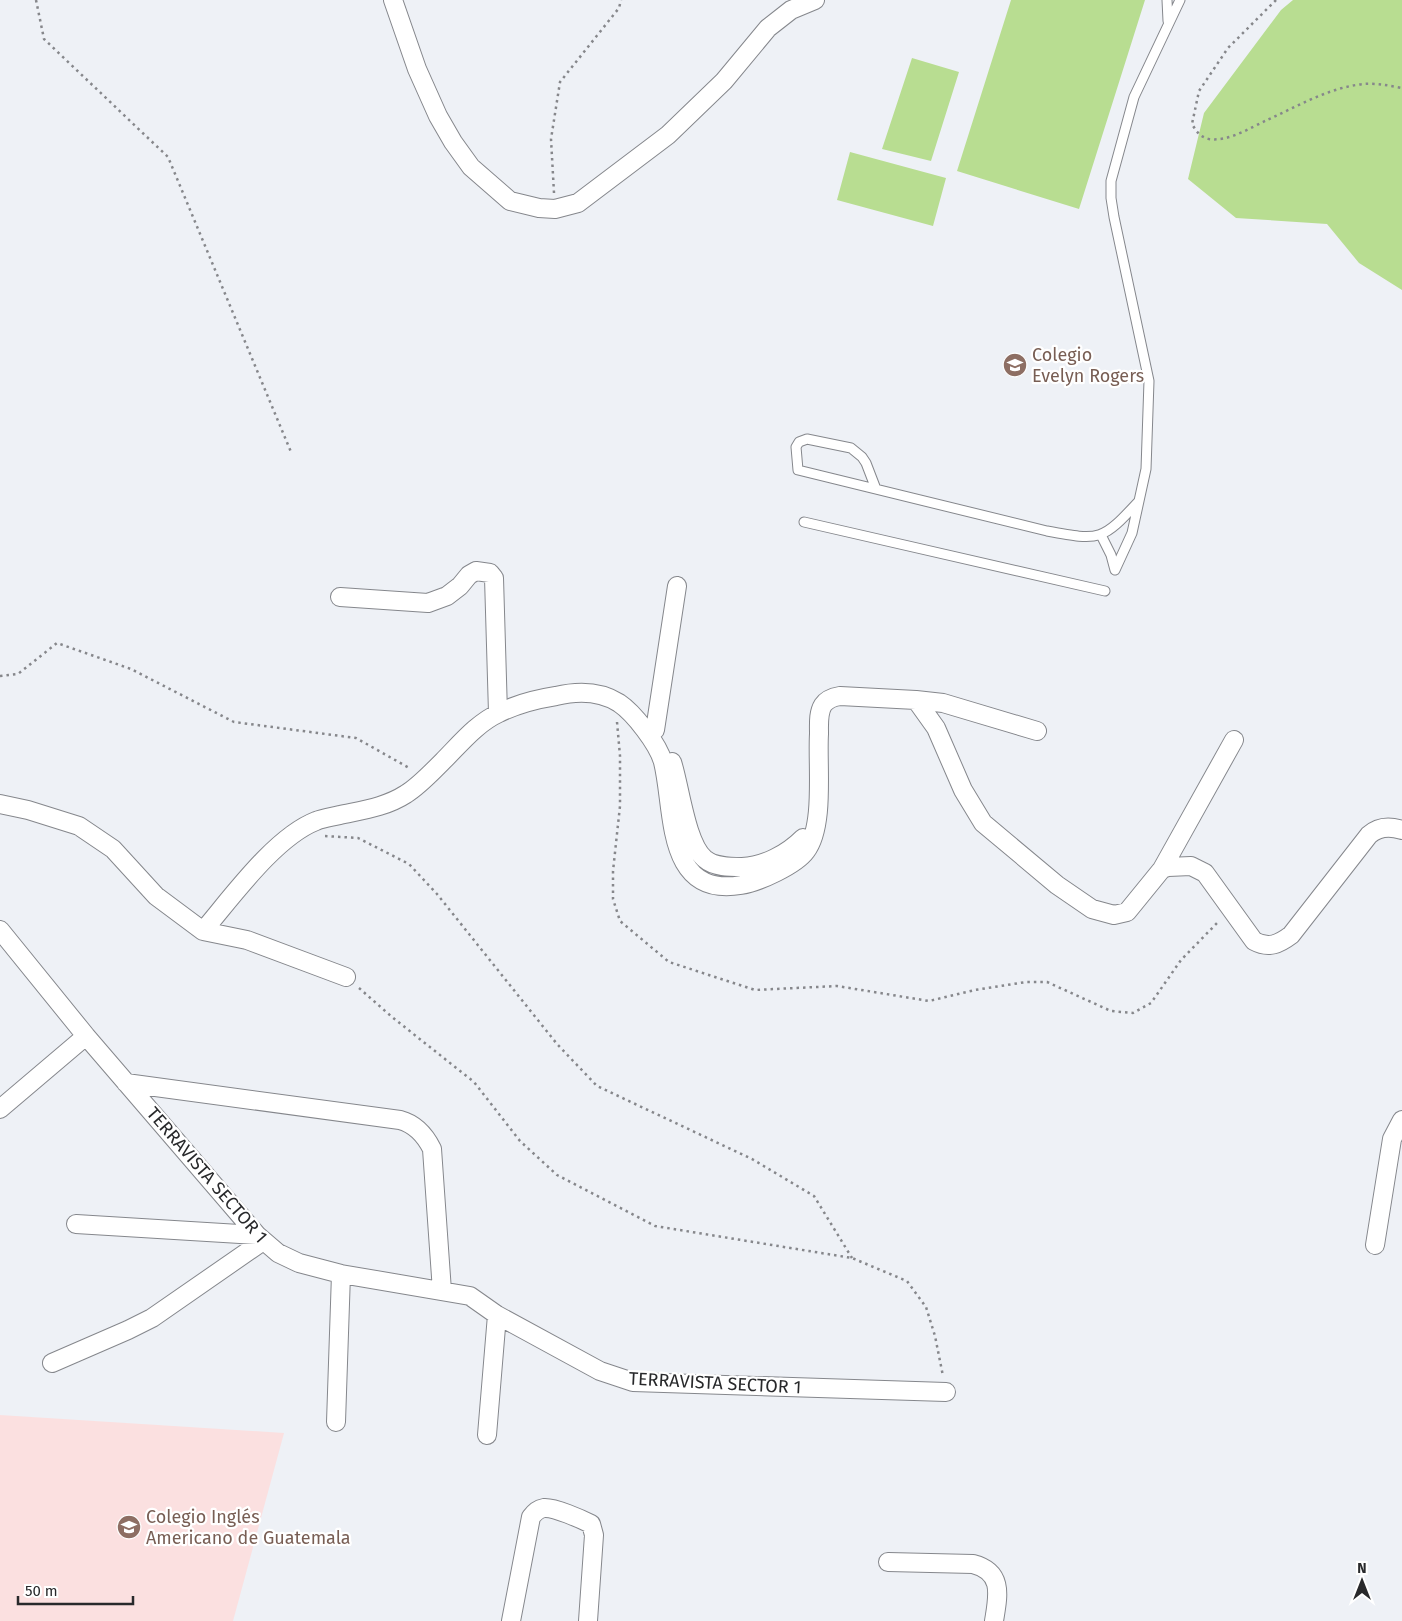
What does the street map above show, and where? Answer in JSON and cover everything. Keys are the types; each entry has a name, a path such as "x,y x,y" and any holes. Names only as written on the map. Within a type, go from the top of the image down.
{"street":[{"path":"393,0 416,68 438,116 453,142 471,167 510,201 540,208 555,209 578,203 668,136 724,81 768,28 790,10 815,0"},
{"path":"340,596 428,603 447,596 460,586 469,574 476,571 490,573 494,578 498,713"},
{"path":"655,730 677,586"},
{"path":"202,931 266,858 292,834 316,820 378,807 407,794 471,733 498,713 534,700 574,692 593,693 615,701 630,714 645,730 663,761 677,849 686,866 699,879 718,886 740,885 762,879 781,870 806,852 816,826 819,806 819,715 824,703 834,697 916,700 942,703 1037,731"},
{"path":"916,700 936,728 963,790 983,823 1057,885 1092,909 1114,915 1127,912 1162,869 1234,740"},
{"path":"630,714 655,730 663,740 673,763 694,843 705,860 730,867 751,866 775,859 797,844 816,826"},
{"path":"0,804 28,810 79,826 113,849 156,896 202,931 247,940 346,977"},
{"path":"1162,869 1168,866 1183,865 1191,866 1204,873 1254,941 1266,946 1278,944 1291,935 1368,835 1382,828 1393,827 1402,830"},
{"name":"TERRAVISTA SECTOR 1","path":"0,930 126,1083 260,1238 278,1253 299,1263 341,1274 470,1296 497,1315 600,1371 634,1382 946,1392"},
{"path":"0,1109 86,1036"},
{"path":"126,1083 400,1120 410,1123 427,1139 432,1149 442,1291"},
{"path":"1375,1245 1392,1139 1402,1120"},
{"path":"76,1224 260,1238"},
{"path":"52,1363 152,1318 260,1238"},
{"path":"336,1422 341,1274"},
{"path":"487,1435 497,1315"},
{"path":"511,1621 532,1517 538,1510 546,1508 591,1524 594,1536 588,1621"},
{"path":"888,1562 973,1564 985,1569 994,1579 998,1592 994,1621"}],"lane":[{"path":"1167,0 1168,21"},
{"path":"1101,535 1111,555 1115,570 1132,533 1141,499 1146,469 1149,381 1114,217 1112,181 1134,97 1168,21 1180,0"},
{"path":"876,489 866,463 851,448 810,440 797,444 795,450 798,470 1047,531 1083,538 1101,535 1116,526 1141,499"},
{"path":"804,522 1104,591"}],"path":[{"path":"36,0 44,39 168,157 291,452"},
{"path":"555,209 551,139 560,82 619,8 621,0"},
{"path":"1276,0 1228,48 1199,91 1192,124 1201,136 1217,139 1235,135 1319,96 1355,85 1373,83 1402,88"},
{"path":"0,676 18,674 57,643 131,668 234,722 356,738 426,777"},
{"path":"615,701 620,756 620,806 613,871 613,899 620,921 669,962 755,990 837,986 929,1001 975,990 1026,982 1047,982 1111,1011 1133,1013 1151,1003 1181,960 1230,910"},
{"path":"320,836 358,838 408,864 437,894 557,1044 597,1086 752,1159 814,1196 852,1258"},
{"path":"346,977 392,1017 474,1082 520,1141 557,1175 655,1226 852,1258 907,1281 926,1307 935,1336 946,1392"}],"shaded area":[{"name":"Colegio Inglés Americano de Guatemala","path":"0,1415 284,1433 233,1621 0,1621"}],"green space":[{"path":"1011,0 1145,0 1079,209 957,171"},
{"path":"1293,0 1402,0 1402,290 1359,263 1327,224 1236,218 1188,179 1204,113 1281,10"},
{"path":"912,58 959,72 931,161 882,149"},
{"path":"850,152 946,178 933,226 837,200"}],"place":[{"name":"Colegio Evelyn Rogers","path":"1015,365"},
{"name":"Colegio Inglés Americano de Guatemala","path":"129,1527"}]}
